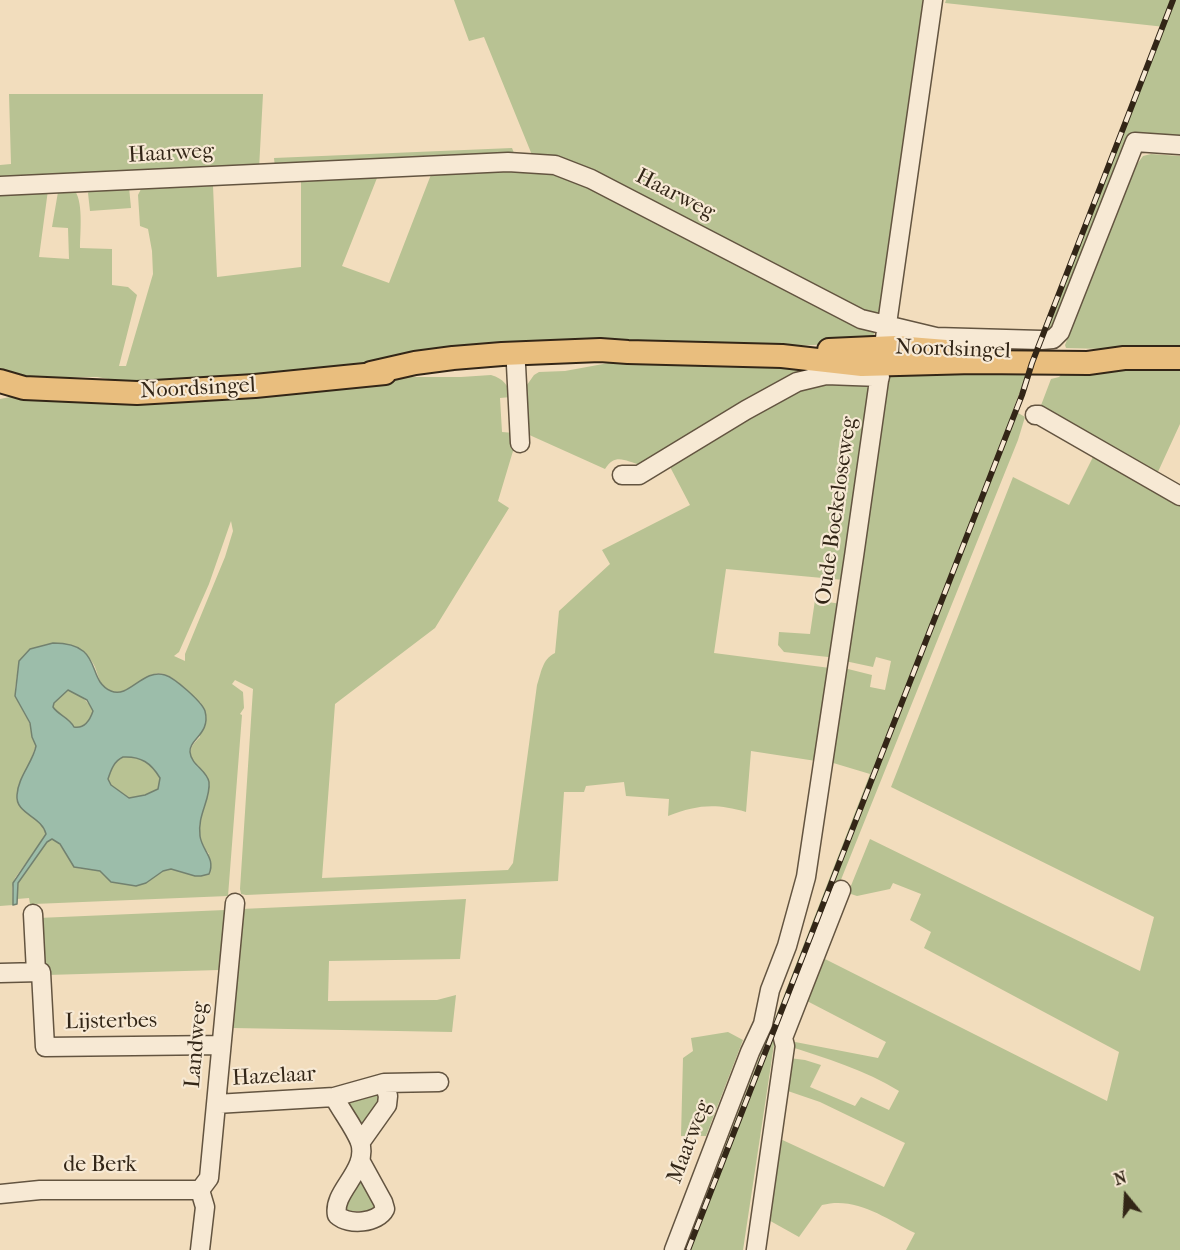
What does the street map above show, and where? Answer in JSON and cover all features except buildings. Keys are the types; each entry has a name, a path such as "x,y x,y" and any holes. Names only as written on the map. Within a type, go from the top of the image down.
{"main road":[{"name":"Noordsingel","path":"0,381 24,388 136,393 191,391 255,387 371,373 415,363 502,354 600,350 782,356 957,352 1094,353 1124,358 1180,358"},
{"name":"Noordsingel","path":"371,373 410,373 598,360 628,352"},
{"name":"Noordsingel","path":"0,393 24,388"}],"street":[{"name":"Oude Boekeloseweg","path":"750,1052 763,1024 770,990 787,946 806,877 847,612 933,0"},
{"name":"Haarweg","path":"0,186 508,162 555,165 591,179 861,320 882,354 936,337 1041,340 1057,337 1135,142 1180,145"},
{"path":"622,475 639,475 797,382 826,375 882,354"},
{"path":"516,365 520,443"},
{"path":"1035,415 1039,415 1180,496"},
{"path":"756,1250 785,1046 783,1038 841,890"},
{"name":"Landweg","path":"200,1190 209,1178 235,903"},
{"name":"Lijsterbes","path":"33,914 36,972 41,972 45,1047 221,1045"},
{"path":"0,973 36,972"},
{"path":"763,1024 783,1038"},
{"name":"Maatweg","path":"674,1250 750,1052"},
{"name":"Hazelaar","path":"216,1104 334,1097 384,1083 439,1082"},
{"path":"360,1143 387,1105 388,1096 384,1083"},
{"name":"Hazelaar","path":"334,1097 360,1143 360,1162"},
{"name":"de Berk","path":"0,1194 40,1190 200,1190"},
{"path":"200,1190 205,1207 200,1250"}],"shaded area":[{"path":"454,0 923,0 881,312 874,314 851,309 532,155 484,37 469,41"},
{"path":"946,0 1180,0 1180,140 1146,138 1059,333 1042,329 1165,27 945,3"},
{"path":"9,94 263,94 259,169 0,181 0,165 11,164"},
{"path":"512,148 514,153 275,168 274,158"},
{"path":"1151,154 1180,156 1180,351 1066,348 1065,345 1135,167 1143,156"},
{"path":"532,168 585,182 873,327 875,332 866,342 288,375 126,382 97,377 0,378 0,190 48,190 39,257 69,259 68,228 52,227 58,192 73,189 79,200 81,216 80,248 112,249 112,285 128,287 137,295 119,366 126,366 153,274 148,229 140,226 138,195 141,189 213,186 217,277 301,267 301,181 377,178 342,266 389,283 432,172"},
{"path":"92,187 129,187 131,208 90,211 88,193"},
{"path":"758,361 824,372 641,465 617,459 605,469 525,433 522,392 534,375 539,372 565,371 614,362"},
{"path":"1180,366 1180,424 1157,474 1040,408 1051,379 1063,373"},
{"path":"1029,368 1013,410 1025,417 1018,440 799,984 784,1030 774,1021 870,774 830,762 844,668 872,675 870,687 885,690 891,661 876,657 873,667 845,661 888,370"},
{"path":"491,375 499,378 510,393 511,397 500,398 502,432 514,433 513,451 498,501 509,508 435,628 335,704 322,878 508,870 513,863 537,685 547,659 555,653 559,611 610,564 602,550 690,505 668,463 813,381 873,382 844,580 726,569 714,653 830,668 816,761 751,751 746,812 715,806 688,809 668,816 669,799 626,796 624,782 586,786 584,792 564,792 558,881 246,895 241,894 240,889 253,689 235,680 232,684 243,692 244,708 240,714 242,715 228,896 30,904 29,898 17,899 18,883 21,876 52,838 58,842 72,864 78,868 100,871 111,882 136,886 146,883 163,871 174,869 209,854 201,840 200,826 209,783 191,756 193,744 200,737 201,703 179,683 164,674 149,676 119,693 112,692 101,683 94,665 85,652 53,643 30,649 19,661 15,690 18,702 30,724 36,745 17,797 18,803 41,822 46,835 15,878 12,888 13,905 0,906 0,399 20,395 394,377","holes":["231,521 233,531 225,557 185,654 185,661 174,656 179,652 209,584"]},
{"path":"1093,457 1180,505 1180,1250 906,1250 915,1233 870,1210 847,1203 822,1205 799,1237 765,1218 776,1137 884,1187 905,1143 820,1102 782,1089 789,1058 821,1065 810,1087 855,1106 861,1097 889,1110 899,1091 859,1071 788,1046 790,1041 878,1058 886,1042 807,1001 823,958 1107,1101 1119,1052 924,948 931,932 910,920 921,894 893,883 890,889 857,896 848,893 870,839 1140,971 1154,917 891,787 1013,477 1069,505"},
{"path":"815,600 841,604 832,656 784,652 778,645 779,632 810,634"},
{"path":"53,643 80,649 92,663 103,686 111,691 124,691 150,676 165,675 188,691 203,707 205,725 190,752 191,757 209,782 200,836 211,863 209,874 195,876 171,869 136,886 111,882 100,871 74,867 60,844 52,839 47,842 18,883 17,904 13,905 13,883 46,834 40,823 20,807 17,795 20,782 36,746 30,723 15,696 19,661 30,649","holes":["68,690 87,700 93,711 89,721 81,727 74,727 53,707 54,703","123,757 140,759 149,764 160,778 158,789 145,795 129,798 111,785 108,779 112,769"]},
{"path":"66,690 71,690 84,699 93,711 89,721 81,727 74,727 53,707"},
{"path":"127,756 143,760 154,769 160,778 158,789 145,795 129,798 111,785 108,779 112,768 119,759"},
{"path":"466,899 460,959 329,961 328,1001 437,1000 456,995 452,1032 233,1028 241,909"},
{"path":"225,910 219,970 47,975 39,966 38,918"},
{"path":"728,1032 743,1040 706,1136 681,1136 683,1058 693,1051 691,1038"},
{"path":"768,1035 775,1038 743,1250 685,1250"},
{"path":"372,1094 377,1095 381,1103 363,1129 347,1107 350,1100"},
{"path":"358,1174 376,1207 368,1211 346,1211 343,1208"}],"railway":[{"path":"688,1250 1022,395 1032,363 1173,0"}]}
